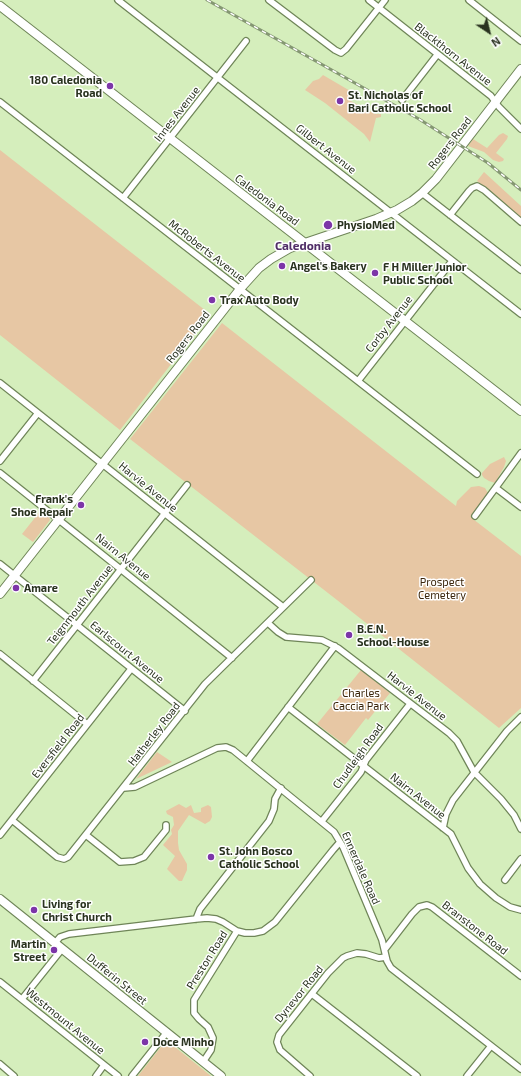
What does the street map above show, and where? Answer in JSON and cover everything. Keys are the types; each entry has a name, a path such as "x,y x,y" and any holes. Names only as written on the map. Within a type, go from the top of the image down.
{"street":[{"name":"Gilbert Avenue","path":"118,0 521,314"},
{"path":"269,0 334,50 341,53 346,49 385,0"},
{"name":"Blackthorn Avenue","path":"369,0 491,96 521,129"},
{"path":"469,0 521,41"},
{"name":"Caledonia Road","path":"0,6 521,411"},
{"name":"Innes Avenue","path":"123,198 246,41"},
{"path":"402,100 437,55"},
{"name":"Rogers Road","path":"0,594 58,518 103,464 240,289 259,268 284,251 390,213 408,204 436,179 521,69"},
{"name":"McRoberts Avenue","path":"0,102 477,474"},
{"path":"450,215 469,191 477,186 484,190 521,222"},
{"path":"422,193 521,270"},
{"name":"Corby Avenue","path":"358,381 404,320 452,261"},
{"name":"Harvie Avenue","path":"0,382 283,608"},
{"path":"0,461 38,413"},
{"path":"475,516 521,452"},
{"name":"Nairn Avenue","path":"0,473 232,658"},
{"name":"Teignmouth Avenue","path":"34,681 187,485"},
{"path":"496,488 521,507"},
{"name":"Earlscourt Avenue","path":"0,564 185,711"},
{"name":"Hatherley Road","path":"12,820 62,859 68,858 205,684 311,580"},
{"name":"Harvie Avenue","path":"268,623 278,632 286,636 322,640 335,646 453,737 457,741 474,772 501,799 514,815 521,829"},
{"path":"247,761 335,646"},
{"path":"0,654 87,724"},
{"name":"Eversfield Road","path":"0,835 131,669"},
{"name":"Chudleigh Road","path":"322,821 410,704"},
{"name":"Nairn Avenue","path":"288,707 443,828 454,839 468,868 483,887 496,898 521,910"},
{"path":"443,828 446,814 450,806 474,772 507,731 521,717"},
{"name":"Ennerdale Road","path":"124,788 135,787 222,747 233,750 334,832 340,842 385,949 388,964 396,972 521,1069"},
{"path":"196,919 200,908 269,820 274,809 275,799 281,788"},
{"path":"86,836 120,862 134,861 144,857 166,830 166,825"},
{"path":"56,943 60,938 68,934 207,918 216,919 237,931 245,933 263,931 272,926 340,842"},
{"path":"505,880 521,859"},
{"name":"Dufferin Street","path":"0,899 221,1076"},
{"name":"Branstone Road","path":"385,949 412,914 419,907 427,905 432,907 521,976"},
{"name":"Preston Road","path":"203,1062 211,1050 213,1038 208,1027 194,1013 194,1000 237,931"},
{"path":"22,999 62,949"},
{"name":"Dynevor Road","path":"310,1076 278,1047 277,1042 279,1034 334,966 347,956 357,953 380,958 386,957"},
{"name":"Westmount Avenue","path":"0,982 118,1076"},
{"path":"312,994 416,1076"},
{"path":"132,1076 167,1032"},
{"path":"467,1076 491,1046"},
{"path":"0,1064 14,1076"},
{"path":"96,1076 104,1065"}],"green space":[{"path":"323,75 352,92 349,100 375,114 381,114 381,117 376,118 370,142 364,134 325,103 305,90 313,81 319,79"},
{"path":"503,133 508,136 507,139 496,153 504,159 503,161 499,162 493,160 484,152 468,146 473,139 487,148 499,135"},
{"path":"0,150 210,314 120,430 0,335"},
{"path":"484,172 521,206 521,218 477,181"},
{"name":"Prospect Cemetery","path":"222,323 456,506 457,501 471,487 479,486 485,488 488,493 488,497 474,513 473,519 521,556 521,708 499,728 130,439"},
{"path":"504,457 506,461 504,467 495,483 484,478 482,473 490,464"},
{"path":"41,510 49,517 50,520 33,542 22,534"},
{"name":"Charles Caccia Park","path":"361,670 390,693 368,720 366,718 345,745 317,724"},
{"path":"157,752 172,762 136,779"},
{"path":"179,804 186,808 191,805 194,813 201,812 201,808 208,805 211,807 212,817 210,821 205,824 189,815 178,831 179,850 187,864 187,870 182,881 179,881 167,869 175,856 163,845 172,834 171,830 174,825 173,817 167,814 166,811"},
{"path":"168,1041 211,1076 138,1076 164,1043"}],"railway":[{"path":"207,0 419,119 488,163 521,190"}],"place":[{"name":"180 Caledonia Road","path":"110,86"},
{"name":"St. Nicholas of Bari Catholic School","path":"340,101"},
{"name":"PhysioMed","path":"328,225"},
{"name":"Angel's Bakery","path":"282,266"},
{"name":"F H Miller Junior Public School","path":"375,273"},
{"name":"Trax Auto Body","path":"212,300"},
{"name":"Frank's Shoe Repair","path":"81,505"},
{"name":"Amare","path":"16,588"},
{"name":"B.E.N. School-House","path":"349,635"},
{"name":"St. John Bosco Catholic School","path":"211,857"},
{"name":"Living for Christ Church","path":"34,910"},
{"name":"Martin Street","path":"54,950"},
{"name":"Doce Minho","path":"145,1042"}],"district":[{"name":"Caledonia","path":"303,246"}]}
